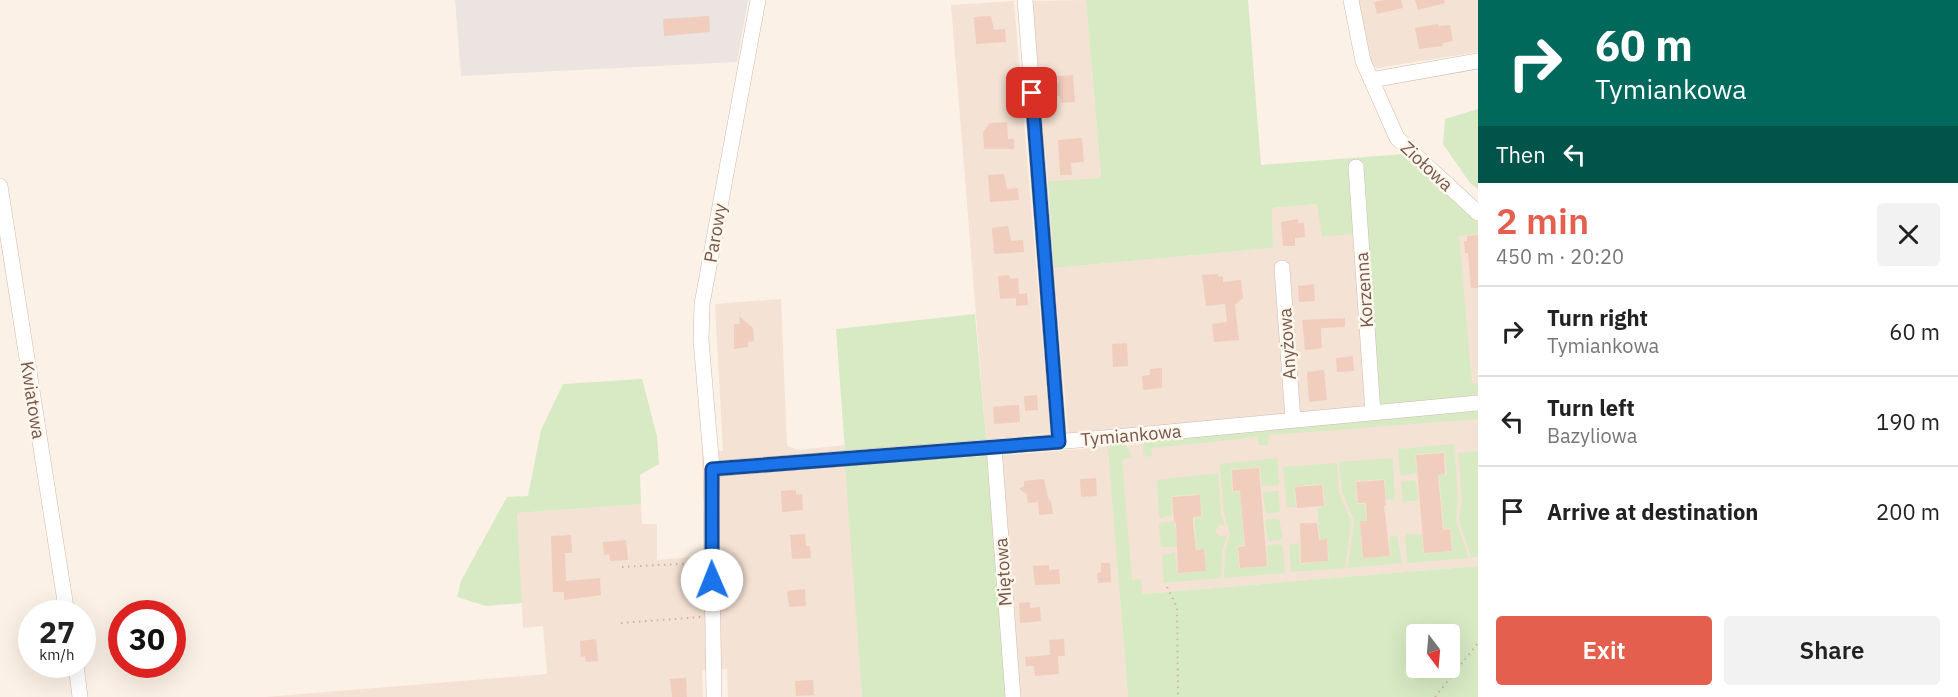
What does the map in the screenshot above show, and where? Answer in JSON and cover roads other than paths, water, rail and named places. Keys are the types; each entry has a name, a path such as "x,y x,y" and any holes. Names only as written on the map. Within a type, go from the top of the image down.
{"street":[{"name":"Parowy","path":"714,697 712,469 701,340 702,304 758,0"},
{"path":"1024,0 1059,442"},
{"name":"Ziołowa","path":"1351,0 1363,62 1397,138 1478,213"},
{"path":"1371,80 1478,61"},
{"name":"Korzenna","path":"1356,167 1373,414"},
{"name":"Kwiatowa","path":"0,186 65,600"},
{"name":"Anyżowa","path":"1281,268 1293,420"},
{"name":"Tymiankowa","path":"712,469 1059,442 1478,404"},
{"name":"Miętowa","path":"994,447 1013,697"},
{"path":"78,678 80,697"}]}
